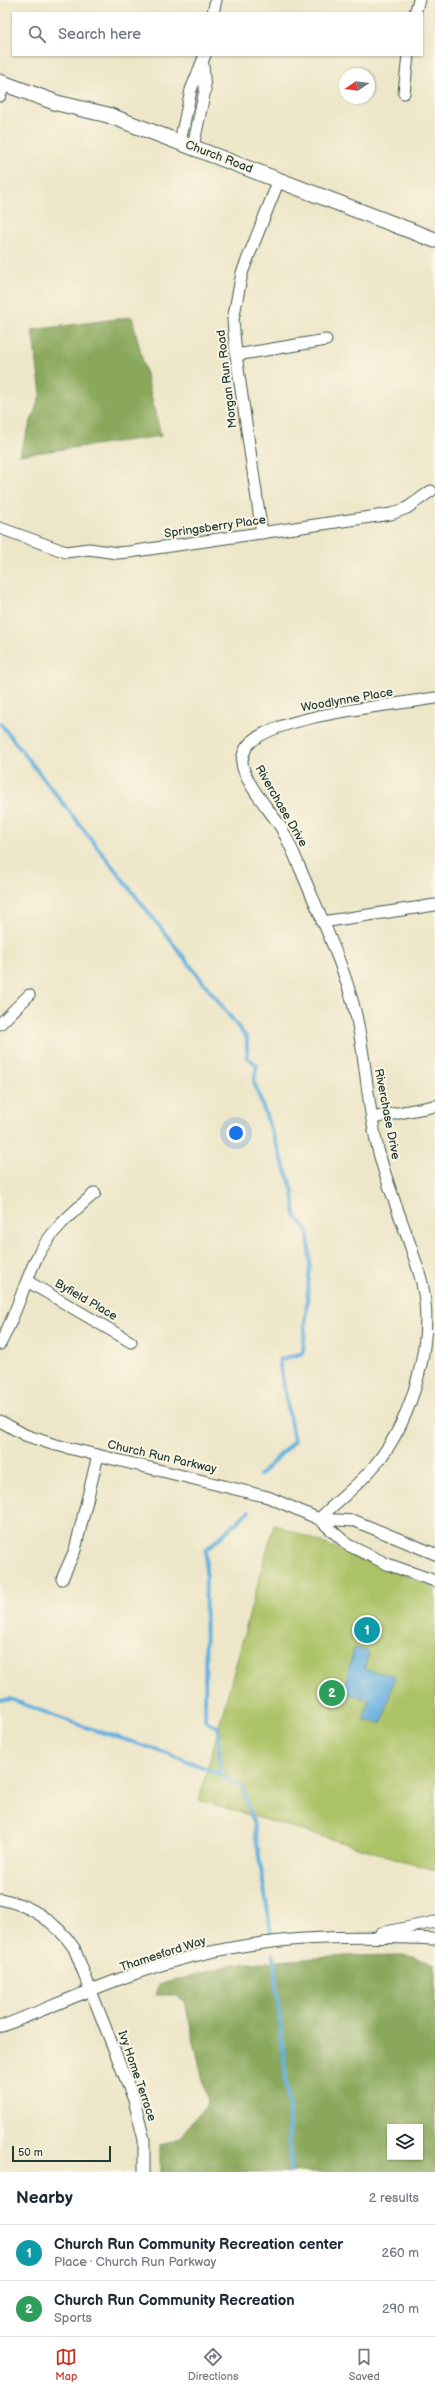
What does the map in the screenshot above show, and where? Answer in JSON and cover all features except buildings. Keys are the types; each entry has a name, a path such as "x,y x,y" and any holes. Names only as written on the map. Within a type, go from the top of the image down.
{"main road":[{"name":"Church Road","path":"2,87 57,103 108,115 435,240"}],"street":[{"path":"213,12 216,0"},
{"path":"415,12 419,0"},
{"path":"404,93 408,56"},
{"path":"187,144 205,90 204,59"},
{"name":"Morgan Run Road","path":"262,533 236,355 233,320 242,273 279,180"},
{"path":"236,355 326,340"},
{"name":"Springsberry Place","path":"0,528 66,552 89,549 117,553 391,514 407,508 431,491"},
{"name":"Woodlynne Place","path":"246,747 254,739 271,731 306,719 435,698"},
{"name":"Riverchase Drive","path":"246,747 243,756 243,769 282,828 348,988 356,1016 378,1149 422,1285 426,1318 425,1339 411,1400 397,1434 368,1473 319,1519"},
{"path":"322,922 435,905"},
{"path":"0,1024 29,995"},
{"path":"372,1118 435,1106"},
{"path":"0,1344 11,1325 36,1258 66,1218 95,1193"},
{"name":"Byfield Place","path":"27,1281 131,1342"},
{"name":"Church Run Parkway","path":"0,1421 25,1435 52,1444 268,1497 319,1519 348,1545 388,1564 435,1581"},
{"path":"62,1579 76,1550 98,1455"},
{"name":"Church Run Parkway","path":"319,1519 355,1521 435,1554"},
{"name":"Ivy Home Terrace","path":"0,1899 28,1907 57,1927 74,1948 134,2100 144,2140 144,2172"},
{"name":"Thamesford Way","path":"365,1936 435,1922"},
{"name":"Thamesford Way","path":"0,2027 156,1967 213,1951 279,1942 365,1936 435,1939"}],"green space":[{"path":"132,317 161,436 19,455 41,393 32,330"},
{"path":"274,1524 435,1587 435,1870 199,1800"},
{"path":"403,1955 435,1964 435,2172 160,2172 160,2145 180,2138 208,2102 185,2002 178,1995 156,1995 158,1985 235,1964 346,1956"}],"water":[{"path":"354,1648 369,1652 364,1669 395,1676 382,1723 364,1720 369,1699 343,1693"}],"waterway":[{"path":"0,723 247,1038 247,1057 257,1065 254,1082 293,1191 295,1215 308,1231 310,1264 303,1353 279,1360 294,1441 260,1475"},
{"path":"220,1774 218,1727 205,1721 206,1550 249,1511"},
{"path":"0,1701 10,1699 82,1726 167,1753 220,1774 243,1788 254,1825 271,1932"},
{"path":"273,1954 289,2108 290,2172"}],"place":[{"name":"Church Run Community Recreation center","path":"367,1630"},
{"name":"Church Run Community Recreation","path":"332,1693"}]}
